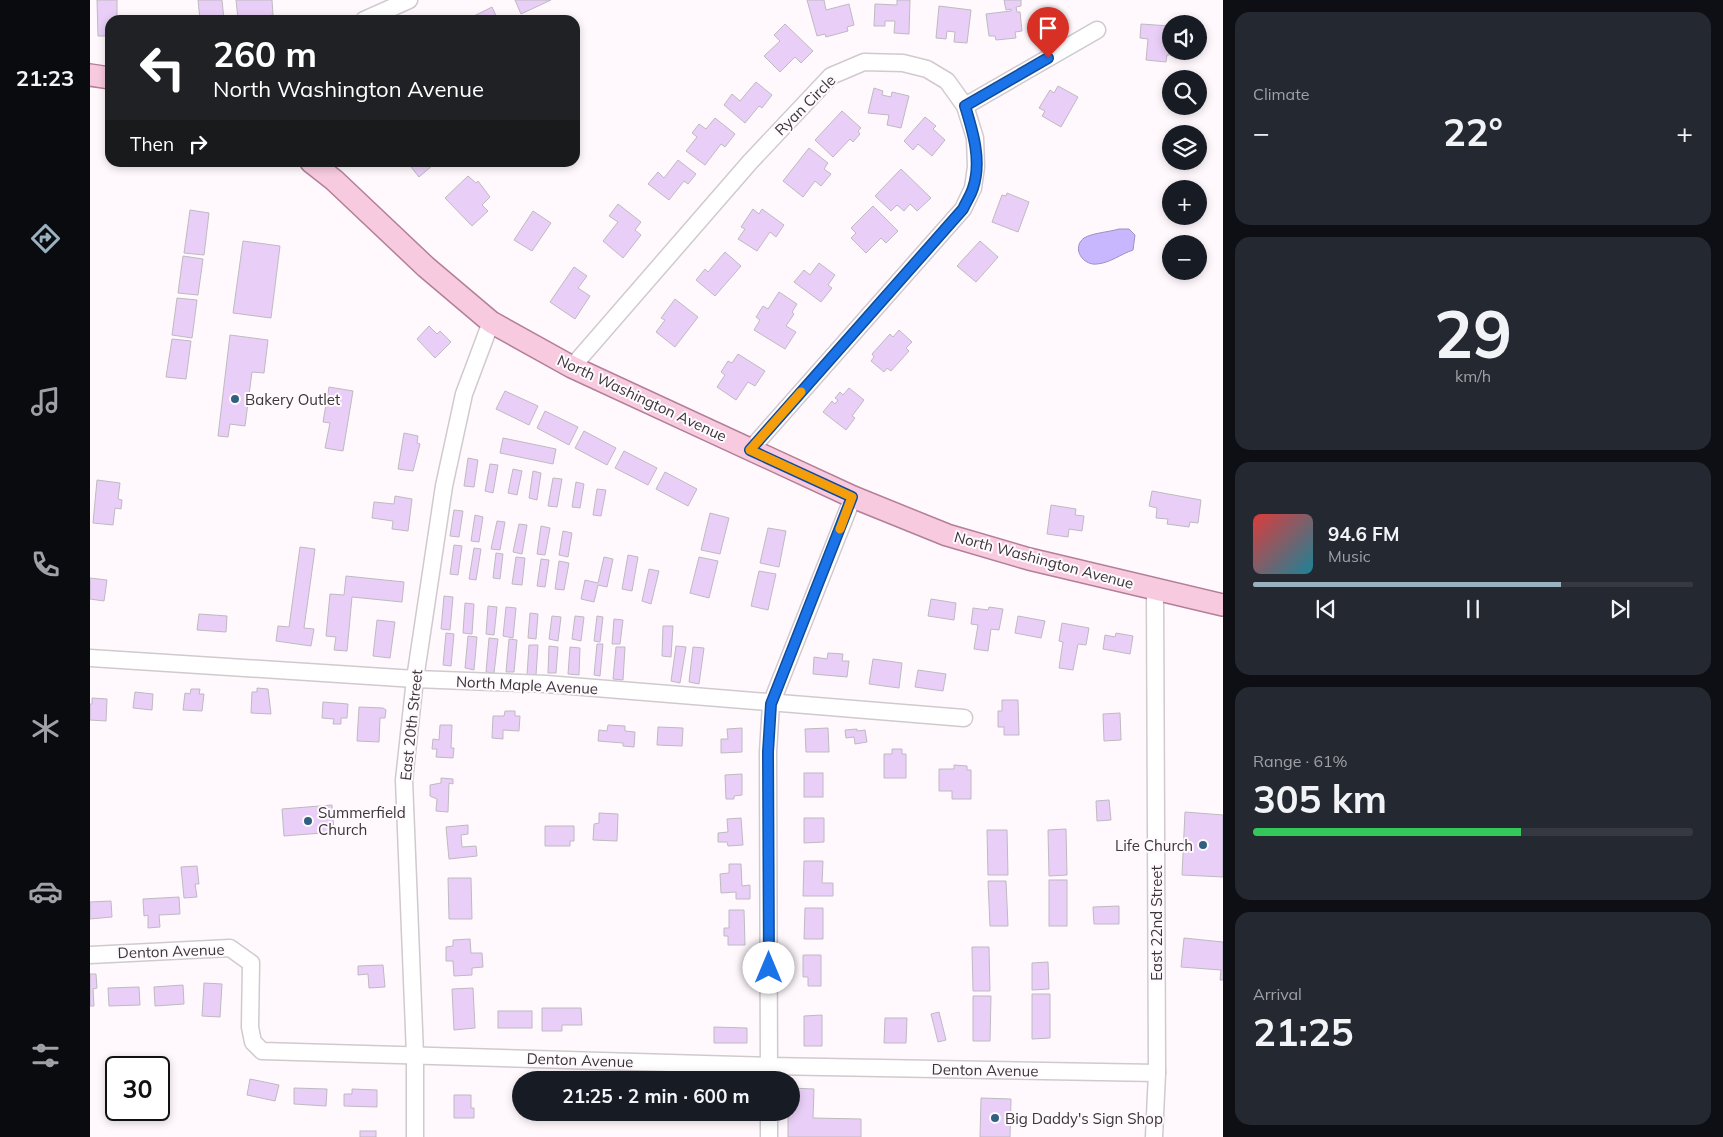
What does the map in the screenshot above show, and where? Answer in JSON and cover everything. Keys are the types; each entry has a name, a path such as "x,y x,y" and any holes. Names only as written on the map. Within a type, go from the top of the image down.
{"main road":[{"path":"90,75 105,77"},
{"name":"North Washington Avenue","path":"317,167 334,180 426,267 491,322 572,367 852,497 956,538 1029,559 1223,606"}],"street":[{"path":"375,15 409,0"},
{"path":"965,106 1097,30"},
{"name":"Ryan Circle","path":"572,367 750,162 831,76 864,62 903,63 927,69 947,81 965,106 975,138 976,167 973,188 963,209 750,450"},
{"name":"East 20th Street","path":"415,1137 416,1055 404,780 415,679 444,486 464,394 491,322"},
{"path":"769,1071 768,752 771,704 852,497"},
{"name":"East 22nd Street","path":"1154,1137 1157,1073 1155,589"},
{"name":"North Maple Avenue","path":"90,658 415,679 546,684 771,704 964,718"},
{"name":"Denton Avenue","path":"90,955 230,948 251,963 250,1027 253,1042 262,1051 416,1055 730,1071"},
{"name":"Denton Avenue","path":"800,1073 1157,1073"},
{"path":"769,1121 769,1137"}],"shaded area":[{"path":"1119,229 1129,229 1135,235 1133,250 1097,264 1087,262 1080,256 1080,242 1084,238"}],"building":[{"path":"97,0 117,0 117,15 105,15 105,36 98,36"},
{"path":"198,0 222,0 224,15 200,15"},
{"path":"236,0 272,0 273,15 238,15"},
{"path":"515,0 551,0 521,14"},
{"path":"807,0 824,0 826,10 849,4 854,25 847,27 848,31 826,37 825,34 817,36"},
{"path":"897,0 910,0 909,34 894,33 895,21 885,21 885,26 874,26 875,4 897,5"},
{"path":"1004,0 1021,0 1021,6 1016,7 1017,12 1020,12 1022,31 1015,32 1016,38 996,40 995,36 989,36 986,14 1011,11 1011,9 1006,10"},
{"path":"939,6 971,10 967,43 954,42 955,32 947,31 946,39 936,38"},
{"path":"492,7 496,15 476,15"},
{"path":"785,24 813,51 801,63 795,57 780,72 764,56 780,41 774,35"},
{"path":"1141,24 1162,25 1162,60 1166,60 1166,62 1146,60 1148,39 1140,38"},
{"path":"756,82 772,95 762,108 759,106 745,123 724,105 732,94 740,101"},
{"path":"1058,86 1078,97 1061,127 1042,116 1045,111 1039,108 1050,90 1054,93"},
{"path":"874,88 883,91 882,95 891,97 892,92 909,96 901,128 887,125 889,115 868,113"},
{"path":"842,111 861,128 858,131 860,134 853,142 850,139 833,157 815,140"},
{"path":"925,117 936,126 933,129 945,140 932,156 918,144 913,150 904,141"},
{"path":"715,118 735,134 725,147 721,144 705,165 686,151 697,137 692,133 699,124 706,129"},
{"path":"809,148 828,163 824,169 831,174 821,186 815,181 803,197 783,181"},
{"path":"678,160 696,174 688,184 684,181 669,200 648,184 658,172 664,178"},
{"path":"411,167 431,167 419,177"},
{"path":"901,169 931,198 917,211 910,204 904,211 897,205 891,211 875,196"},
{"path":"468,176 476,183 478,181 490,197 482,205 488,211 472,226 445,198"},
{"path":"1007,193 1029,202 1018,232 992,222 1002,195 1006,196"},
{"path":"618,204 641,222 635,230 641,235 623,258 603,241 618,222 609,216"},
{"path":"873,206 898,231 886,243 881,238 866,253 851,238 856,233 851,228"},
{"path":"753,209 759,214 762,209 784,225 776,237 770,232 757,251 738,239 745,229 741,227"},
{"path":"190,210 209,213 204,255 184,253"},
{"path":"533,211 551,223 532,251 514,240"},
{"path":"243,241 280,246 271,318 233,313"},
{"path":"980,241 998,257 976,282 957,266"},
{"path":"725,252 741,266 715,296 696,280 705,269 708,272"},
{"path":"183,256 203,259 198,295 178,293"},
{"path":"819,263 835,275 828,285 832,288 821,302 794,282 804,270 810,275"},
{"path":"574,267 587,276 578,288 590,296 575,319 550,302"},
{"path":"779,292 797,304 792,312 794,314 786,326 796,332 785,349 754,330 760,320 756,317 763,306 768,309"},
{"path":"177,298 197,300 192,338 172,335"},
{"path":"675,299 698,317 675,347 656,332 665,320 661,318"},
{"path":"429,326 437,334 440,331 451,342 435,358 417,339"},
{"path":"899,330 912,342 906,348 909,351 891,371 887,368 884,372 871,361 874,357 872,354 890,334 893,337"},
{"name":"Bakery Outlet","path":"230,335 268,340 264,373 252,372 245,426 230,424 228,437 218,436"},
{"path":"172,339 191,341 186,379 166,377"},
{"path":"738,354 765,371 755,386 748,382 736,400 717,387 725,375 721,372 728,361 732,363"},
{"path":"329,387 353,391 343,451 325,448 330,423 323,422"},
{"path":"849,388 864,400 852,416 855,418 846,430 823,412 832,401 835,404 838,400 835,398 840,392 843,395"},
{"path":"505,391 538,406 529,425 496,409"},
{"path":"545,411 578,427 569,445 537,428"},
{"path":"584,431 616,448 607,465 575,448"},
{"path":"404,433 418,436 417,443 420,444 413,471 398,469"},
{"path":"503,438 556,449 553,464 500,453"},
{"path":"624,451 657,468 648,485 615,468"},
{"path":"468,458 478,460 474,487 464,486"},
{"path":"490,464 498,465 493,493 485,491"},
{"path":"513,469 522,471 517,495 508,493"},
{"path":"533,471 541,473 537,500 529,498"},
{"path":"665,472 697,489 688,506 656,489"},
{"path":"553,478 562,479 557,507 548,506"},
{"path":"97,480 120,483 118,499 122,500 121,509 115,508 113,525 93,523"},
{"path":"576,482 584,484 580,508 572,507"},
{"path":"597,489 606,490 601,516 593,515"},
{"path":"1152,491 1201,500 1198,523 1190,522 1189,527 1167,524 1168,519 1156,518 1157,508 1149,506"},
{"path":"395,496 412,499 408,531 392,529 393,521 372,518 374,502 394,504"},
{"path":"1051,505 1076,509 1075,515 1084,516 1082,531 1069,529 1068,537 1047,534"},
{"path":"454,510 463,511 459,537 450,536"},
{"path":"710,513 729,518 720,554 701,550"},
{"path":"475,515 483,517 479,542 471,541"},
{"path":"497,521 505,522 500,550 491,549"},
{"path":"519,524 527,525 522,554 513,552"},
{"path":"541,526 550,528 545,555 537,554"},
{"path":"768,528 786,531 779,567 760,563"},
{"path":"563,531 572,533 568,557 559,555"},
{"path":"454,545 462,546 458,575 450,574"},
{"path":"300,547 315,549 304,628 314,629 311,646 276,641 278,626 289,627"},
{"path":"474,548 481,549 476,580 469,579"},
{"path":"496,553 503,554 500,579 493,578"},
{"path":"628,555 638,557 632,591 622,589"},
{"path":"516,557 525,558 522,585 512,584"},
{"path":"604,557 613,559 607,587 598,585 594,602 581,599 585,580 598,583"},
{"path":"699,557 718,561 709,598 690,593"},
{"path":"541,559 549,560 545,587 537,586"},
{"path":"559,561 569,563 564,590 555,589"},
{"path":"649,569 659,571 651,604 642,601"},
{"path":"759,571 776,574 768,610 751,606"},
{"path":"346,576 404,582 402,602 352,597 347,651 334,650 336,637 326,636 330,594 344,595"},
{"path":"90,578 107,580 104,601 90,599"},
{"path":"444,596 453,597 450,630 441,629"},
{"path":"931,599 956,603 954,620 928,616"},
{"path":"465,603 474,604 472,634 463,633"},
{"path":"488,606 497,607 494,635 486,634"},
{"path":"506,607 516,608 513,638 503,636"},
{"path":"989,607 1003,609 999,630 991,629 988,651 974,649 978,625 971,624 973,608 988,610"},
{"path":"530,613 538,614 536,639 528,638"},
{"path":"199,614 227,616 226,632 197,630"},
{"path":"552,616 561,617 558,641 549,639"},
{"path":"575,616 584,617 581,641 572,639"},
{"path":"597,616 603,617 600,642 594,641"},
{"path":"1018,616 1045,621 1041,638 1015,633"},
{"path":"614,619 623,620 620,644 612,644"},
{"path":"377,620 395,622 390,658 373,656"},
{"path":"1062,623 1089,628 1086,645 1078,644 1073,670 1059,668 1063,642 1059,641"},
{"path":"663,626 673,626 671,657 662,656"},
{"path":"446,633 454,634 451,666 443,665"},
{"path":"1116,633 1133,636 1130,654 1103,649 1105,635 1115,637"},
{"path":"468,636 477,637 474,670 465,668"},
{"path":"489,638 498,639 494,673 486,672"},
{"path":"509,639 517,640 514,672 506,672"},
{"path":"597,644 603,644 600,676 594,675"},
{"path":"529,645 538,645 536,675 527,675"},
{"path":"549,646 558,647 556,673 548,673"},
{"path":"676,646 686,647 680,683 671,681"},
{"path":"570,647 580,648 579,675 568,674"},
{"path":"616,647 625,647 623,680 613,679"},
{"path":"693,647 704,648 699,684 689,682"},
{"path":"828,653 843,654 842,661 849,661 847,677 813,674 814,657 827,659"},
{"path":"873,659 902,663 899,688 869,684"},
{"path":"918,670 946,674 943,691 915,687"},
{"path":"257,688 268,689 271,714 251,713 252,692 257,692"},
{"path":"191,689 200,689 199,694 204,694 202,711 183,710 185,693 190,694"},
{"path":"135,692 153,694 152,710 133,708"},
{"path":"92,698 107,699 106,721 90,720"},
{"path":"1002,700 1018,700 1019,735 1004,735 1004,727 998,727 998,711 1002,711"},
{"path":"323,702 348,704 347,718 341,718 341,724 333,724 334,719 322,718"},
{"path":"359,707 383,708 386,710 385,718 380,718 379,742 357,741"},
{"path":"505,711 515,711 515,716 520,716 519,731 503,730 503,739 492,738 493,716 504,716"},
{"path":"1120,713 1121,740 1104,741 1103,714"},
{"path":"440,725 452,725 451,748 454,748 453,758 436,757 437,749 432,749 433,739 439,740"},
{"path":"608,725 625,726 625,731 635,732 634,747 623,746 623,743 598,741 599,730 607,731"},
{"path":"658,727 683,728 682,746 657,745"},
{"path":"742,728 742,752 721,753 721,739 728,739 727,729"},
{"path":"828,728 829,752 806,752 805,729"},
{"path":"857,729 857,731 865,730 867,742 855,744 854,737 846,738 845,730"},
{"path":"892,749 902,749 902,754 906,754 906,778 884,778 884,754 892,754"},
{"path":"954,765 967,766 967,770 971,770 971,799 952,799 952,791 939,791 939,769 954,769"},
{"path":"804,773 823,773 823,797 804,797"},
{"path":"742,774 742,795 734,796 734,799 726,799 725,775"},
{"path":"441,778 453,779 453,784 449,783 448,812 436,811 437,799 430,796 430,785 441,783"},
{"path":"1109,800 1111,820 1097,821 1096,801"},
{"name":"Summerfield Church","path":"332,805 334,832 284,836 282,809"},
{"name":"Life Church","path":"1185,812 1223,815 1223,877 1182,875"},
{"path":"599,813 618,814 617,841 593,840 594,824 599,823"},
{"path":"741,818 743,845 728,846 727,842 718,842 718,833 728,832 727,819"},
{"path":"804,818 824,818 824,842 804,843"},
{"path":"468,825 468,834 461,835 462,847 476,846 477,856 449,859 446,827"},
{"path":"545,826 574,826 574,841 570,841 570,846 545,846"},
{"path":"1066,829 1067,875 1049,876 1048,830"},
{"path":"987,830 1007,830 1008,875 988,875"},
{"path":"804,861 823,861 822,883 833,883 833,896 803,896"},
{"path":"729,864 741,864 742,886 750,885 750,899 736,899 736,892 721,893 720,874 729,873"},
{"path":"197,866 199,884 195,884 197,897 184,898 181,867"},
{"path":"448,878 471,878 472,919 449,919"},
{"path":"1049,880 1067,880 1067,926 1049,926"},
{"path":"988,881 1006,881 1008,926 990,926"},
{"path":"179,897 180,914 159,915 160,927 148,928 148,915 144,916 143,899"},
{"path":"111,901 112,917 90,919 90,902"},
{"path":"1119,906 1119,924 1094,924 1093,907"},
{"path":"805,908 823,908 823,939 804,939"},
{"path":"729,910 744,910 745,945 728,945 728,936 724,936 724,928 729,928"},
{"path":"1184,938 1223,942 1223,980 1220,980 1221,970 1181,967"},
{"path":"470,939 471,953 482,953 483,967 472,968 472,975 454,976 453,961 446,961 446,947 453,946 453,940"},
{"path":"972,947 989,947 990,991 973,991"},
{"path":"803,955 821,955 821,986 808,986 808,977 803,977"},
{"path":"1048,962 1049,989 1032,990 1032,963"},
{"path":"383,965 385,987 369,988 368,974 358,975 358,966"},
{"path":"90,974 96,974 97,988 93,989 94,1006 90,1006"},
{"path":"204,983 222,984 220,1017 202,1016"},
{"path":"183,985 184,1004 155,1006 154,987"},
{"path":"139,987 140,1005 109,1006 108,988"},
{"path":"473,988 475,1028 454,1030 452,989"},
{"path":"1032,994 1050,994 1050,1038 1032,1039"},
{"path":"973,996 991,996 990,1041 973,1041"},
{"path":"542,1008 581,1008 582,1025 562,1025 562,1031 542,1031"},
{"path":"498,1011 532,1011 532,1028 498,1028"},
{"path":"939,1012 946,1040 938,1042 931,1014"},
{"path":"822,1015 822,1046 804,1046 804,1016"},
{"path":"885,1018 907,1018 906,1043 884,1043"},
{"path":"714,1027 747,1028 747,1043 714,1043"},
{"path":"250,1079 279,1085 275,1101 247,1095"},
{"path":"294,1088 327,1089 326,1106 294,1104"},
{"path":"800,1088 814,1089 813,1118 861,1119 861,1137 788,1137 788,1121 800,1121"},
{"path":"352,1089 377,1090 377,1107 344,1106 344,1094 352,1094"},
{"path":"454,1095 471,1095 471,1108 474,1108 474,1118 454,1118"},
{"name":"Big Daddy's Sign Shop","path":"981,1098 1011,1099 1010,1137 980,1137"},
{"path":"360,1131 376,1131 376,1137 360,1137"}],"slow traffic":[{"path":"801,392 750,450 852,497 840,529"}],"place":[{"name":"Bakery Outlet","path":"235,399"},
{"name":"Summerfield Church","path":"308,821"},
{"name":"Life Church","path":"1203,845"},
{"name":"Big Daddy's Sign Shop","path":"995,1118"}],"route":[{"path":"769,968 768,752 771,704 852,497 750,450 963,209 973,188 976,167 975,138 965,106 1048,58"}]}
